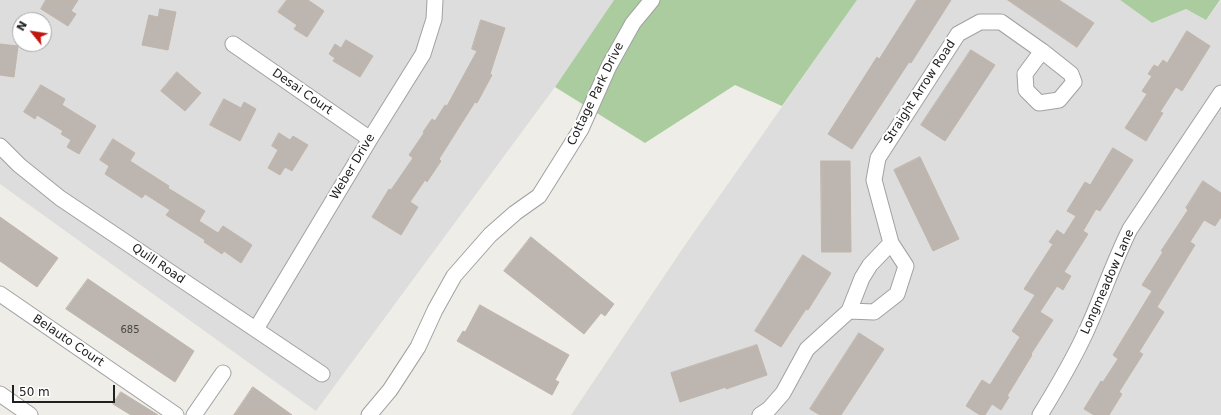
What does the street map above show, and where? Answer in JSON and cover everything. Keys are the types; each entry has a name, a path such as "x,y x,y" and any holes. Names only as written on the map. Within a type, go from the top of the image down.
{"street":[{"name":"Weber Drive","path":"256,329 423,54 434,19 435,0"},
{"name":"Cottage Park Drive","path":"369,415 390,390 418,347 454,276 490,235 515,213 539,196 581,129 609,66 633,23 652,0"},
{"name":"Straight Arrow Road","path":"850,311 874,312 897,294 906,266 891,243 874,180 878,158 958,34 980,22 1001,22 1042,52"},
{"name":"Desai Court","path":"233,44 370,139"},
{"name":"Longmeadow Lane","path":"1040,415 1063,376 1084,335 1130,230 1221,93"},
{"name":"Quill Road","path":"0,146 19,165 60,198 322,374"},
{"path":"760,415 769,409 783,393 807,349 850,311 862,278 870,265 891,243"},
{"name":"Belauto Court","path":"0,294 176,415"},
{"path":"194,415 223,373"},
{"path":"0,394 30,415"}],"shaded area":[{"path":"0,0 614,0 555,87 316,411 0,184"},
{"path":"857,0 1120,0 1152,23 1186,9 1206,20 1221,0 1221,415 571,415 683,248"}],"green space":[{"path":"614,0 857,0 782,106 735,85 645,143 555,87"},
{"path":"1120,0 1220,0 1206,20 1186,9 1152,23"}],"building":[{"path":"46,0 78,0 71,11 76,14 68,26 52,16 52,12 46,12 41,9"},
{"path":"287,0 308,0 324,11 307,37 294,29 297,25 278,12"},
{"path":"917,0 951,0 911,63 909,62 852,149 828,134 877,57 879,59"},
{"path":"1008,0 1059,0 1094,23 1077,47"},
{"path":"160,9 176,12 168,50 142,45 149,15 158,17"},
{"path":"481,20 505,28 490,74 492,75 477,103 475,102 439,159 441,161 427,182 425,180 410,202 418,207 401,235 372,217 389,189 391,190 413,158 409,155 424,133 423,132 432,119 435,121 445,105 447,106 477,51 472,49"},
{"path":"1187,31 1210,46 1182,91 1176,87 1160,112 1163,113 1146,141 1125,128 1147,94 1142,91 1152,76 1148,74 1154,65 1158,67 1163,60 1167,63"},
{"path":"346,40 373,56 360,77 333,61 335,58 329,54 335,44 341,48"},
{"path":"0,44 12,45 12,52 17,52 14,77 0,75"},
{"path":"971,50 995,65 945,141 921,125"},
{"path":"177,72 201,93 185,111 161,91"},
{"path":"41,85 65,99 62,105 96,126 79,154 67,147 71,140 61,134 63,131 37,115 35,119 24,112"},
{"path":"224,99 241,108 244,102 256,109 240,141 210,125"},
{"path":"279,133 290,140 293,136 308,145 292,171 285,167 280,175 268,168 278,150 272,146"},
{"path":"113,139 135,153 130,161 169,186 168,188 205,211 199,221 218,233 223,226 252,245 241,263 224,251 222,254 204,242 205,240 166,215 170,210 145,194 142,198 105,174 109,166 100,160"},
{"path":"1113,148 1133,160 1100,211 1096,209 1083,231 1088,234 1064,272 1071,276 1063,290 1057,286 1040,312 1053,320 1031,354 1032,355 1007,396 1009,397 1001,410 992,404 985,415 980,415 966,406 982,380 990,385 1020,337 1012,331 1035,295 1024,289 1053,244 1049,242 1057,230 1064,235 1076,216 1067,211 1085,182 1090,185"},
{"path":"920,157 959,239 933,251 894,170"},
{"path":"821,161 850,161 851,252 822,252"},
{"path":"1203,181 1221,193 1221,217 1215,226 1204,220 1190,242 1195,245 1157,307 1164,312 1139,352 1143,354 1119,392 1122,394 1109,415 1094,415 1084,409 1101,381 1103,382 1118,359 1113,355 1152,291 1142,285 1163,252 1161,251 1188,210 1186,208"},
{"path":"0,217 58,258 37,287 0,261"},
{"path":"531,237 614,304 605,316 601,313 584,334 504,271"},
{"path":"803,255 831,273 808,310 806,309 781,347 755,331"},
{"path":"88,279 194,351 175,382 66,309"},
{"path":"480,305 569,355 555,380 559,382 552,395 457,341 463,331 465,332"},
{"path":"859,333 884,349 841,415 820,415 810,409"},
{"path":"757,345 767,375 726,389 726,387 680,402 671,373"},
{"path":"253,387 292,415 234,415"},
{"path":"121,392 158,415 131,415 113,404"}]}
